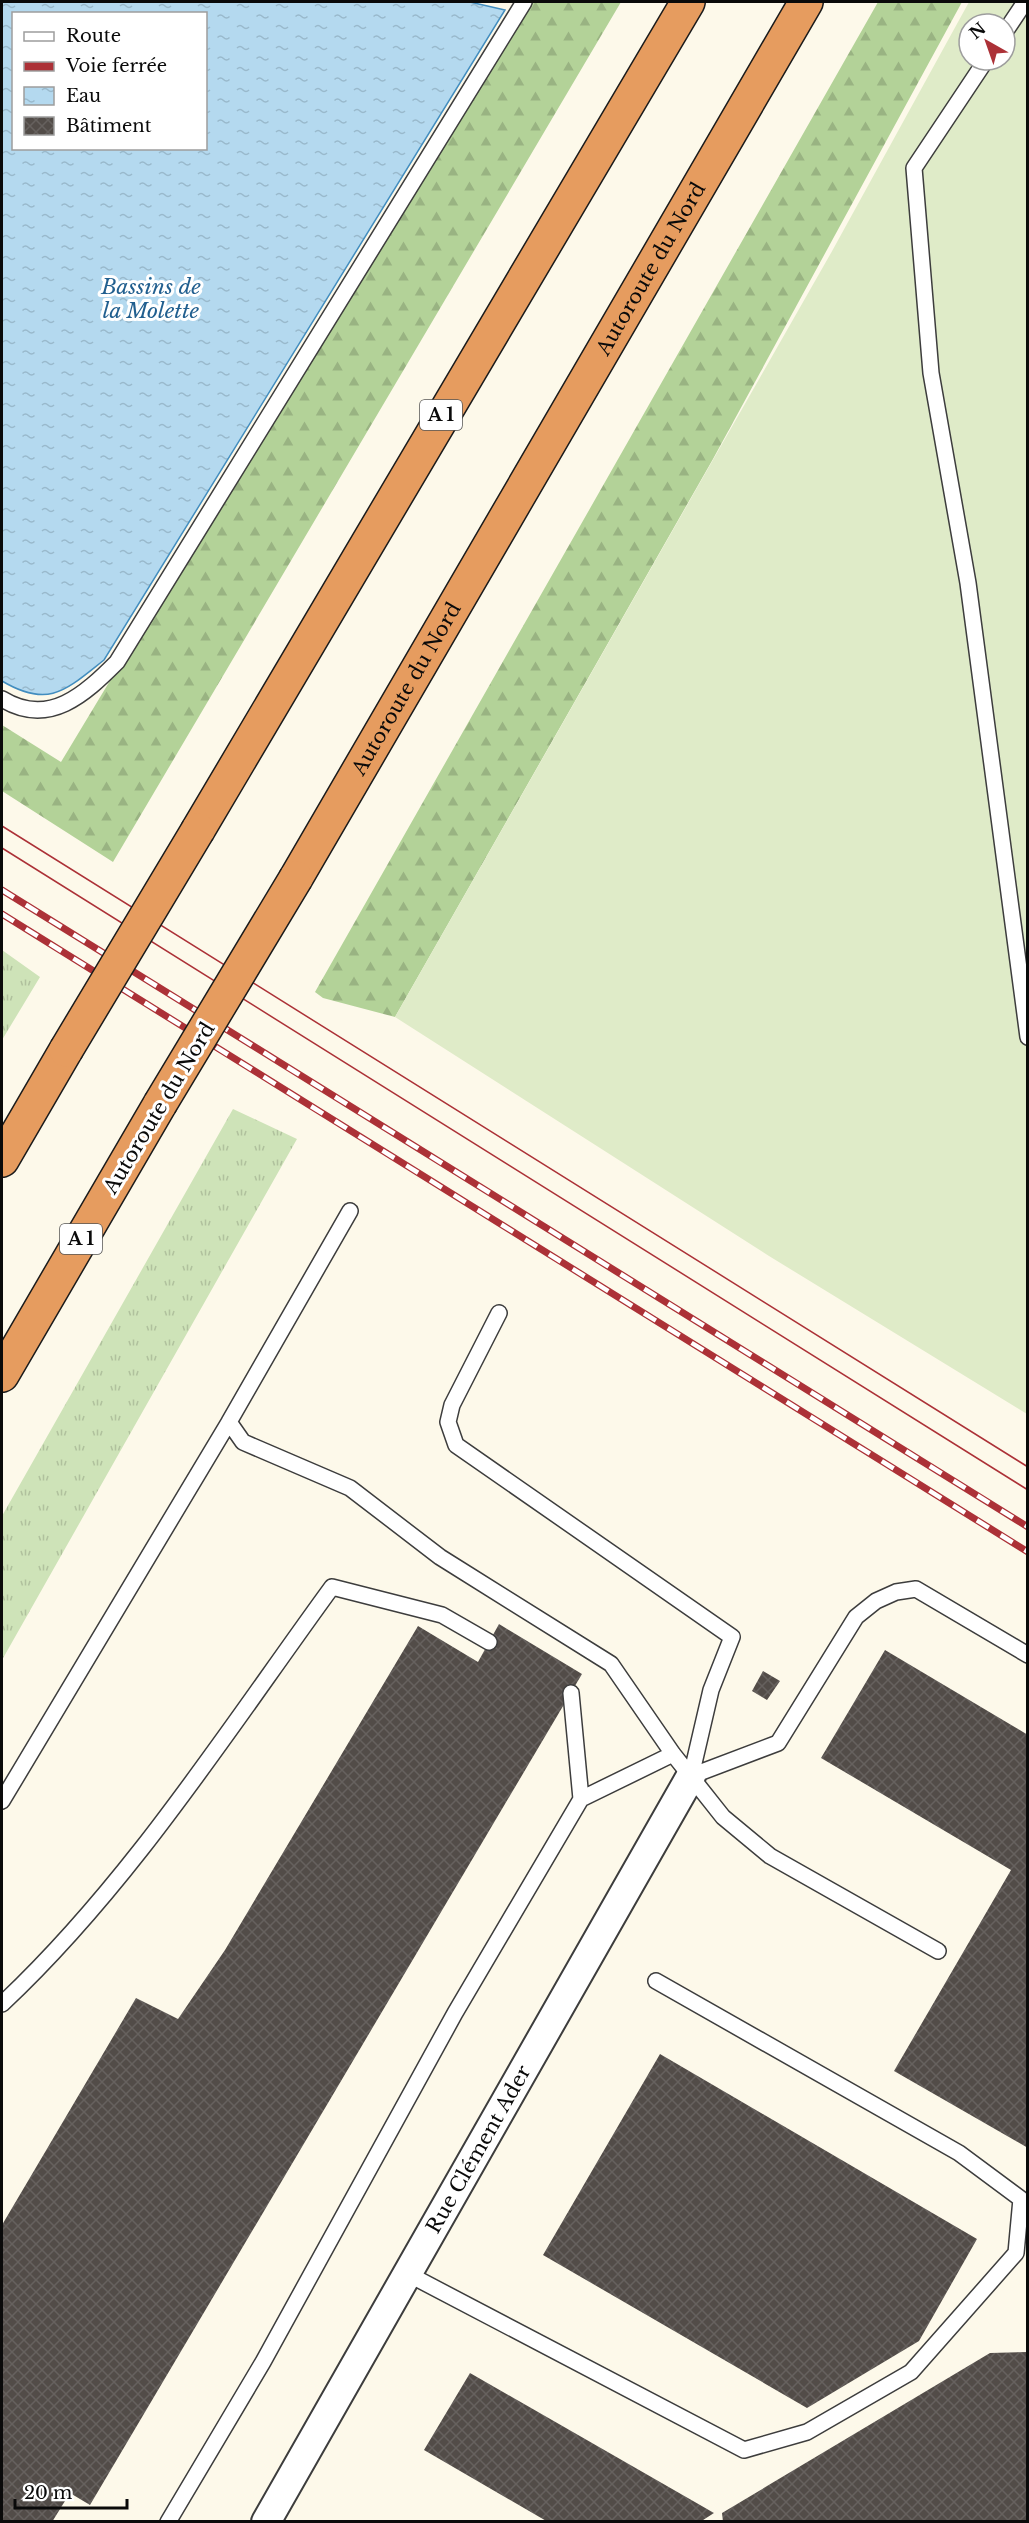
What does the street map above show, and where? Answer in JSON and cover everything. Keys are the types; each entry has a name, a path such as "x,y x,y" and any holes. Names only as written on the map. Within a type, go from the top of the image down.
{"highway":[{"name":"A 1","path":"2,1160 688,2"},
{"name":"Autoroute du Nord","path":"2,1375 160,1104 296,878 806,2"}],"street":[{"name":"Rue Clément Ader","path":"266,2522 691,1776"}],"lane":[{"path":"2,699 32,709 61,707 90,689 117,662 524,2"},
{"path":"1017,15 1026,2"},
{"path":"978,72 914,168 931,373 968,584 1028,1037"},
{"path":"2,1801 229,1422 350,1211"},
{"path":"499,1314 452,1405 448,1422 456,1445 732,1637 711,1690 691,1776"},
{"path":"229,1422 243,1442 350,1488 440,1557 611,1664 673,1754 723,1817 770,1856 938,1951"},
{"path":"2,2004 48,1961 160,1823 332,1587 442,1615 489,1642"},
{"path":"691,1776 778,1743 856,1617 876,1601 896,1592 916,1589 1028,1655"},
{"path":"571,1693 580,1799"},
{"path":"168,2522 263,2362 449,2024 580,1799 673,1754"},
{"path":"408,2274 744,2450 807,2432 911,2373 1016,2253 1021,2199 959,2153 656,1981"}],"green space":[{"path":"519,2 621,2 113,862 2,791 2,725 61,762"},
{"path":"878,2 962,2 713,459 395,1017 323,998 315,992"},
{"path":"969,2 1027,2 1027,1414 769,1256 395,1017 831,253 957,24 957,72 1017,72 1017,12 964,12"},
{"path":"2,950 40,977 2,1040"},
{"path":"233,1109 297,1139 2,1660 2,1516"}],"water":[{"name":"Bassins de la Molette","path":"2,2 470,2 505,10 104,660 79,680 56,692 45,695 32,694 2,681"}],"building":[{"path":"499,1624 582,1674 90,2505 70,2493 52,2522 2,2522 2,2225 136,1998 178,2019 225,1950 418,1626 478,1662"},
{"path":"885,1650 1028,1735 1028,2148 894,2071 1011,1870 821,1758"},
{"path":"763,1671 780,1681 767,1700 752,1691"},
{"path":"660,2054 977,2239 919,2341 807,2408 543,2255"},
{"path":"1028,2352 1028,2522 723,2522 722,2513 990,2353"},
{"path":"470,2373 714,2513 700,2522 548,2522 424,2450"}],"tram line":[{"path":"2,826 1028,1467"},
{"path":"2,848 1028,1490"}],"railway":[{"path":"2,890 1028,1527"},
{"path":"2,914 1028,1552"}]}
